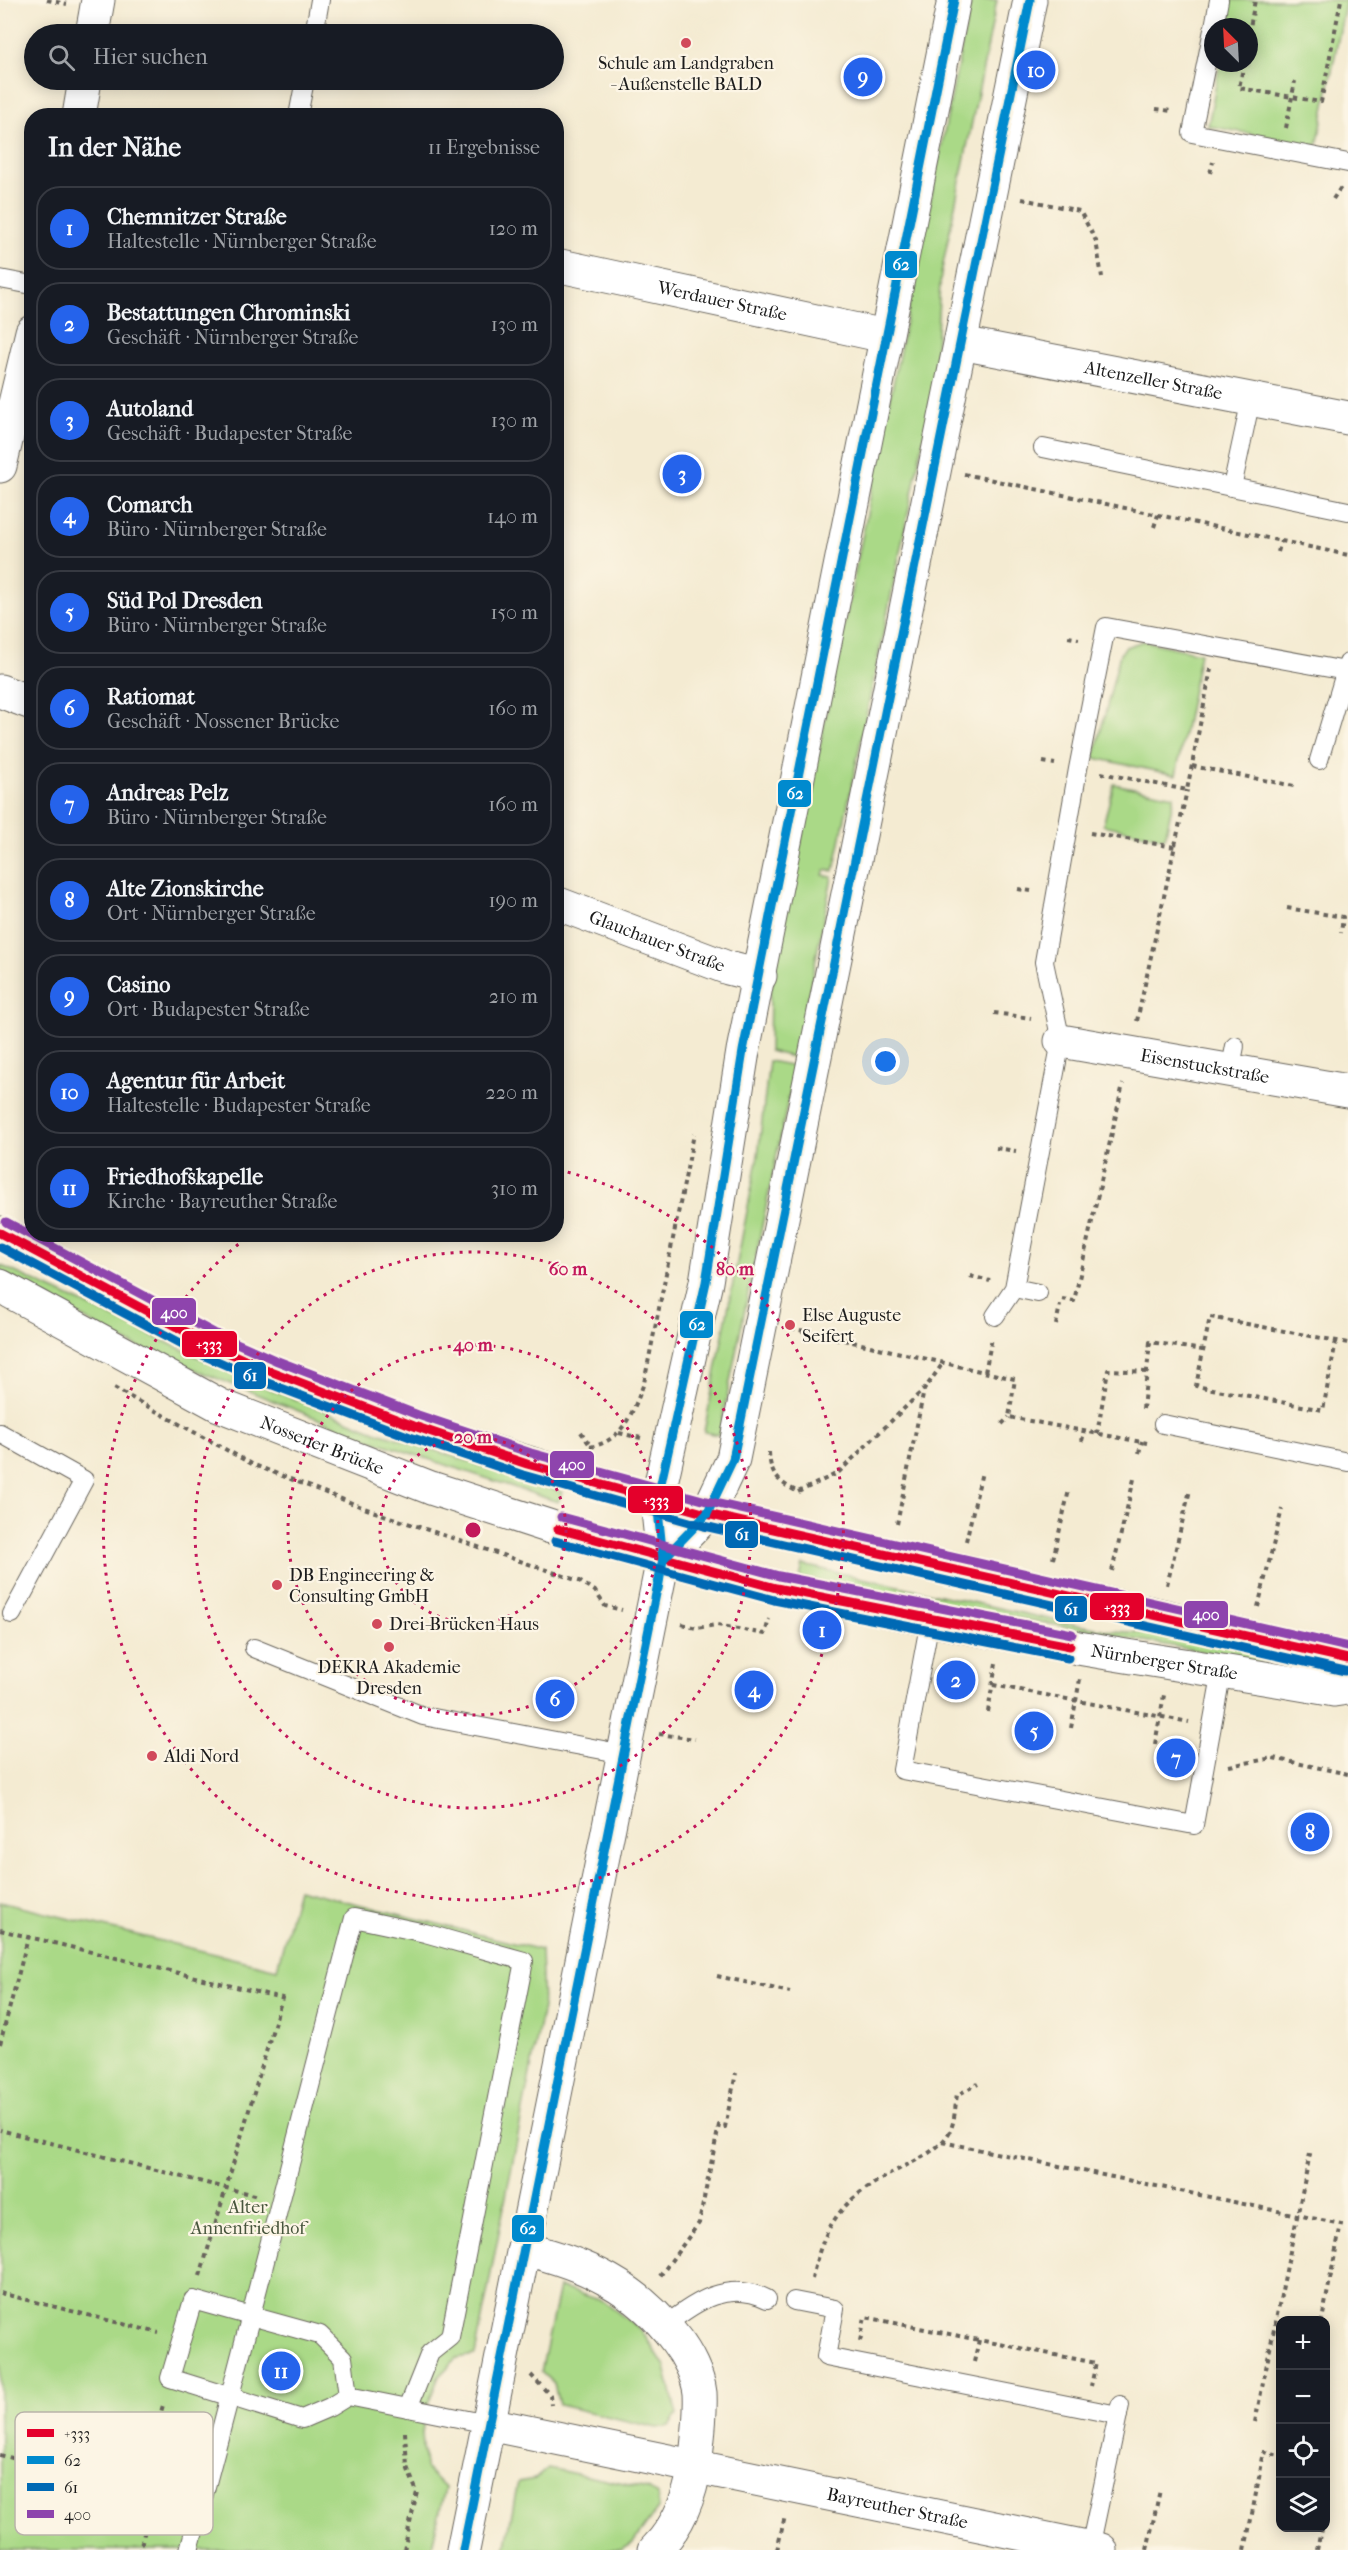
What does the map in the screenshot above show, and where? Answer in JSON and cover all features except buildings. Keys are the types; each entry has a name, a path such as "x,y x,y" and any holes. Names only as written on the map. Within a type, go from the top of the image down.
{"main road":[{"path":"94,24 98,0"},
{"path":"463,2550 663,1559 657,1501 706,1282 743,1051 760,976 885,336 954,0"},
{"path":"663,1559 707,1514 733,1459 1030,0"},
{"path":"80,108 83,90"},
{"name":"Werdauer Straße","path":"564,267 885,336"},
{"name":"Altenzeller Straße","path":"961,343 1348,418"},
{"path":"0,466 24,366"},
{"path":"0,691 24,700"},
{"name":"Glauchauer Straße","path":"564,906 728,968 760,976"},
{"name":"Eisenstuckstraße","path":"1061,1041 1232,1059 1348,1091"},
{"path":"0,1233 209,1344 270,1371 414,1426 527,1464 707,1514 1105,1602 1348,1659"},
{"name":"Nossener Brücke","path":"0,1286 219,1405 431,1488 551,1527 663,1559"},
{"name":"Nürnberger Straße","path":"663,1559 776,1588 930,1620 1086,1649 1334,1690 1348,1688"},
{"path":"524,2249 557,2256 621,2285 642,2301 666,2325 686,2354 700,2391 696,2467 684,2511 664,2541 655,2550"},
{"name":"Bayreuther Straße","path":"488,2424 1095,2549"}],"lane":[{"path":"316,24 320,0"},
{"path":"1215,18 1219,0"},
{"path":"1204,72 1192,133 1348,163"},
{"path":"300,108 303,90"},
{"path":"0,279 24,284"},
{"path":"1232,487 1251,399"},
{"path":"1043,448 1348,511"},
{"path":"996,1316 1014,1288 1061,1041 1044,962 1106,627 1216,648 1347,667 1320,759"},
{"path":"1014,1288 1038,1293"},
{"path":"1156,1428 1348,1462"},
{"path":"0,1433 84,1480 12,1614"},
{"path":"930,1620 902,1770 1194,1826 1222,1670"},
{"path":"254,1648 423,1716 624,1754"},
{"path":"213,2462 354,1918 425,1934 524,1961 450,2337 430,2353 408,2408"},
{"path":"666,2325 707,2297 729,2292 753,2292 767,2298"},
{"path":"348,2396 342,2358 320,2335 193,2300 171,2378 302,2419 348,2396 488,2424"},
{"path":"800,2302 835,2309 826,2357 1087,2409 1119,2410 1095,2549"},
{"path":"189,2550 193,2535"}],"path":[{"path":"1252,18 1255,0"},
{"path":"1242,72 1239,88 1321,102 1341,0"},
{"path":"1282,150 1295,81"},
{"path":"1156,109 1174,112"},
{"path":"1210,173 1214,160"},
{"path":"1334,199 1341,188"},
{"path":"1018,199 1080,211 1096,241 1102,277"},
{"path":"962,474 1348,555"},
{"path":"1154,527 1158,515"},
{"path":"1278,552 1281,541"},
{"path":"1078,769 1187,790 1216,648"},
{"path":"1192,766 1294,786"},
{"path":"1068,829 1175,847"},
{"path":"1018,889 1036,892"},
{"path":"1287,908 1343,917 1341,933"},
{"path":"994,1013 1010,1015"},
{"path":"620,1433 634,1410 644,1383 696,1126"},
{"path":"996,1148 1015,1151"},
{"path":"970,1276 992,1282"},
{"path":"1056,1325 1062,1299"},
{"path":"985,1372 996,1316"},
{"path":"1336,1341 1323,1410 1196,1386 1210,1317 1348,1343"},
{"path":"790,1328 1015,1379 1009,1417 1002,1424"},
{"path":"1144,1391 1150,1342 1203,1350"},
{"path":"770,1467 785,1485 798,1492 838,1473 924,1390 943,1363"},
{"path":"1097,1434 1108,1370 1146,1372"},
{"path":"891,1555 924,1390"},
{"path":"1009,1417 1147,1444 1156,1428"},
{"path":"581,1432 592,1447"},
{"path":"1082,1441 1084,1432"},
{"path":"1139,1453 1142,1443"},
{"path":"231,1454 372,1511 579,1581 595,1591 605,1606"},
{"path":"959,1570 982,1472"},
{"path":"1105,1602 1134,1479"},
{"path":"1046,1589 1069,1490"},
{"path":"1160,1615 1190,1490"},
{"path":"1251,1636 1282,1509"},
{"path":"696,1628 717,1625 765,1634"},
{"path":"988,1712 1000,1633"},
{"path":"1071,1728 1086,1649"},
{"path":"1155,1744 1170,1662"},
{"path":"993,1685 1212,1727"},
{"path":"681,1737 694,1738"},
{"path":"1205,1769 1273,1758 1348,1774"},
{"path":"0,1930 282,1998 193,2300"},
{"path":"0,2044 28,1938"},
{"path":"717,1976 790,1992"},
{"path":"642,2301 699,2223 719,2125 725,2127 736,2073"},
{"path":"800,2302 828,2231 846,2204 864,2188 925,2155 942,2142 951,2130 957,2095 978,2084"},
{"path":"0,2130 279,2201"},
{"path":"942,2142 1341,2224 1323,2316"},
{"path":"1255,2422 1311,2149"},
{"path":"0,2293 182,2339"},
{"path":"856,2363 865,2317 1096,2363 1087,2409"},
{"path":"970,2386 979,2340"},
{"path":"500,2365 529,2373 550,2395 555,2438"},
{"path":"161,2412 171,2378"},
{"path":"404,2550 417,2492 407,2467 405,2438 408,2408"},
{"path":"1245,2550 1264,2452 1276,2454"},
{"path":"0,2455 15,2459"},
{"path":"1147,2550 1160,2490"},
{"path":"1317,2550 1321,2532"},
{"path":"140,2550 144,2535"}],"green space":[{"path":"971,0 997,0 941,274 932,397 834,871 825,870 823,875 832,877 796,1058 769,1051 770,992"},
{"path":"1231,0 1346,0 1317,146 1208,126 1218,72 1258,72 1258,18 1228,18"},
{"path":"1143,641 1200,653 1176,775 1094,758 1120,654 1126,647"},
{"path":"1114,784 1174,796 1165,838 1103,825"},
{"path":"769,1061 795,1066 719,1435 704,1432 758,1155"},
{"path":"0,1265 248,1380 375,1431 562,1492 558,1502 371,1440 124,1341 0,1271"},
{"path":"803,1565 1062,1622 1111,1631 1184,1635 1338,1666 1335,1676 800,1578"},
{"name":"Alter Annenfriedhof","path":"298,1889 541,1950 543,2007 475,2355 457,2358 439,2376 425,2412 422,2433 425,2468 445,2488 431,2550 0,2550 0,1902 277,1969"},
{"path":"559,2287 603,2301 642,2331 665,2367 677,2415 669,2426 657,2428 559,2405 554,2384 541,2372"},
{"path":"548,2468 648,2489 657,2495 659,2507 633,2543 622,2550 505,2550 518,2482 535,2479"}],"transit line":[{"name":"62","path":"658,1589 663,1559 657,1501 706,1282 743,1051 954,0"},
{"name":"62","path":"463,2550 663,1559 707,1514 733,1459 1030,0"},
{"name":"400","path":"6,1222 24,1232"},
{"name":"+333","path":"0,1233 209,1344 270,1371 414,1426 527,1464 707,1514 1348,1659"},
{"name":"400","path":"43,1242 214,1333 275,1360 418,1415 531,1453 710,1502 1348,1647"},
{"name":"61","path":"0,1247 203,1355 265,1382 410,1437 523,1475 704,1526 1345,1671"},
{"name":"400","path":"561,1517 779,1576 1072,1634"},
{"name":"+333","path":"558,1529 776,1588 1070,1646"},
{"name":"61","path":"555,1541 774,1600 1068,1658"}],"place":[{"name":"Schule am Landgraben - Außenstelle BALD","path":"686,43"},
{"name":"Agentur für Arbeit","path":"1036,70"},
{"name":"Casino","path":"863,77"},
{"name":"Autoland","path":"682,474"},
{"name":"Else Auguste Seifert","path":"790,1325"},
{"name":"DB Engineering & Consulting GmbH","path":"277,1585"},
{"name":"Drei-Brücken-Haus","path":"377,1624"},
{"name":"Chemnitzer Straße","path":"822,1630"},
{"name":"DEKRA Akademie Dresden","path":"389,1647"},
{"name":"Bestattungen Chrominski","path":"956,1680"},
{"name":"Comarch","path":"754,1690"},
{"name":"Ratiomat","path":"555,1699"},
{"name":"Süd Pol Dresden","path":"1034,1731"},
{"name":"Aldi Nord","path":"152,1756"},
{"name":"Andreas Pelz","path":"1176,1758"},
{"name":"Alte Zionskirche","path":"1310,1832"},
{"name":"Friedhofskapelle","path":"281,2371"}]}
